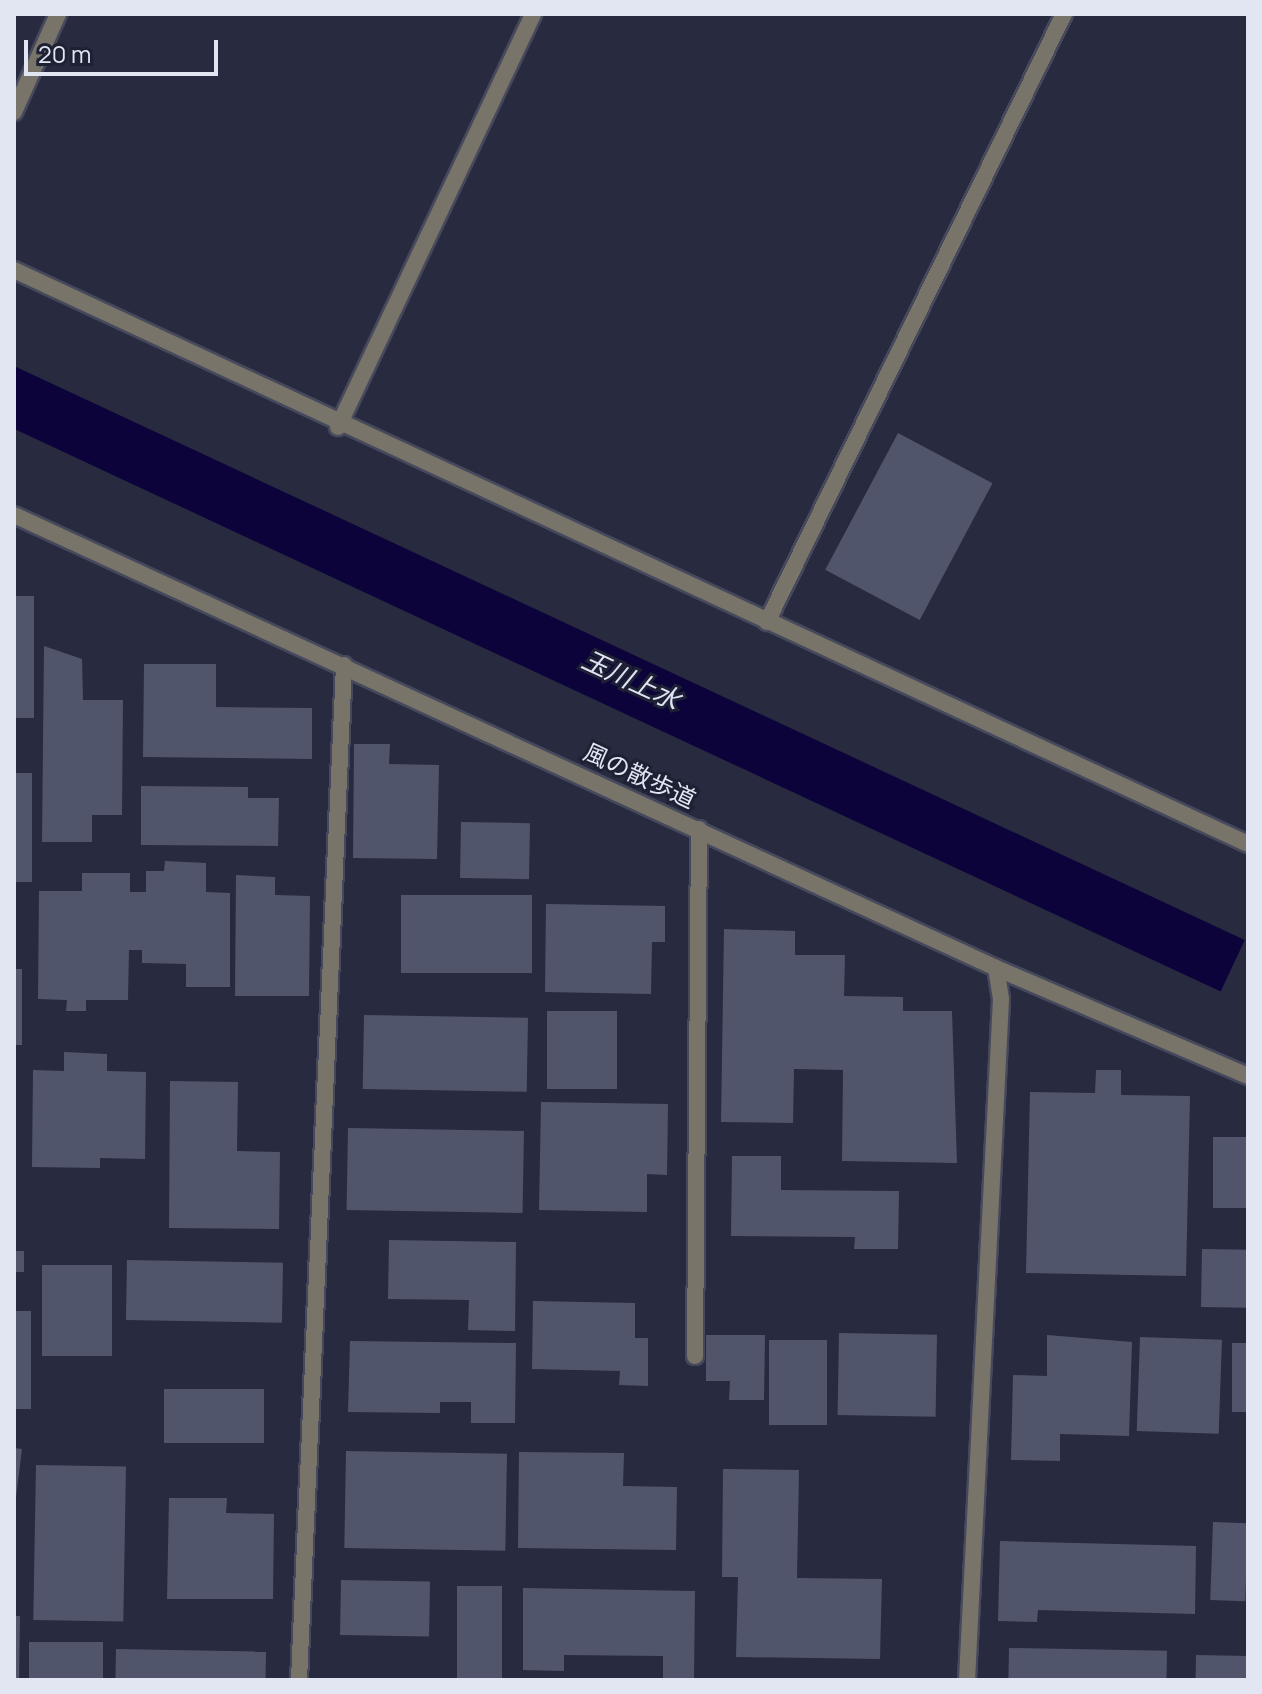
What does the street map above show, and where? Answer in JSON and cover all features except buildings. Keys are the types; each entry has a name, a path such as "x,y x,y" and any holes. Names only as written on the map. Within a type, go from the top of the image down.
{"street":[{"path":"14,112 58,14"},
{"path":"338,427 533,14"},
{"path":"767,622 1064,14"},
{"path":"14,270 338,427 1248,844"},
{"name":"風の散歩道","path":"14,515 996,968 1248,1076"},
{"path":"299,1680 344,665"},
{"path":"695,1356 699,829"},
{"path":"967,1680 1001,999 996,968"}],"water":[{"name":"玉川上水","path":"14,366 1245,940 1221,992 14,429"}]}
